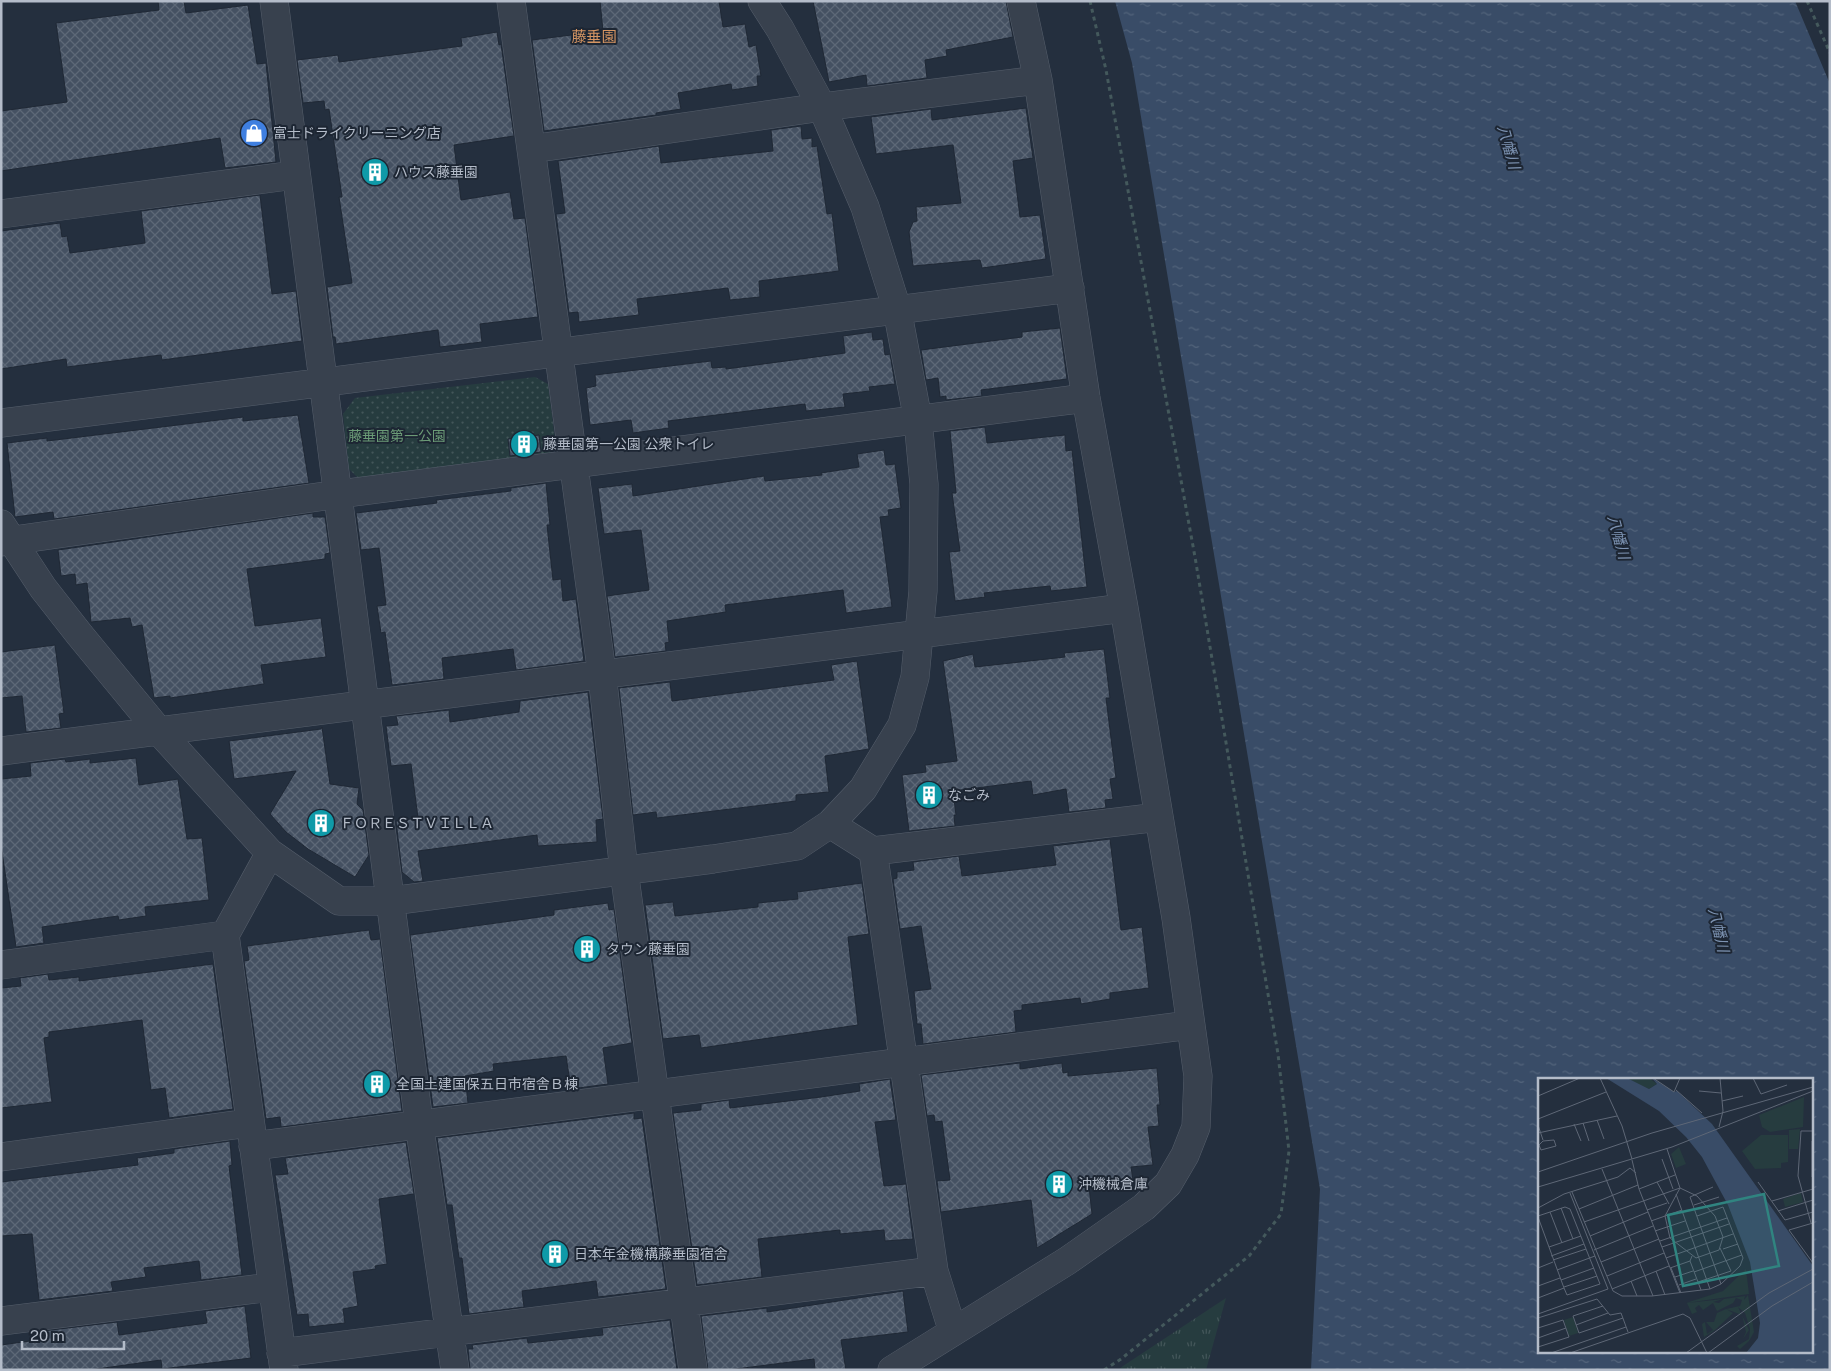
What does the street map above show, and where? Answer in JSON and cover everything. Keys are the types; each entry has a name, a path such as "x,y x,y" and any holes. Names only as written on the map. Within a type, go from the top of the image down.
{"street":[{"path":"274,1 295,176 339,494 364,704 419,1123 455,1370"},
{"path":"511,1 602,674 624,871 693,1370"},
{"path":"762,1 780,29 822,107 865,207 897,309 918,420 924,484 921,633 915,678 902,725 863,789 830,824 797,846 624,871 391,901 339,901 270,853 158,730 43,588 5,536 574,466 918,420 1086,398"},
{"path":"892,1370 1120,1225 1144,1206 1168,1184 1186,1155 1196,1127 1198,1076 1176,918 1124,608 1086,398 1038,80 1021,1"},
{"path":"531,148 822,107 1038,80"},
{"path":"1,214 295,176"},
{"path":"1,423 560,354 1070,288"},
{"path":"1,751 1124,608"},
{"path":"830,824 874,851 1159,817"},
{"path":"874,851 934,1272 953,1332"},
{"path":"270,853 225,935 271,1288 283,1361 450,1332 934,1272"},
{"path":"1,965 225,935"},
{"path":"1,1157 251,1134 419,1123 904,1063 1190,1025"},
{"path":"1,1321 271,1288"}],"path":[{"path":"1090,1 1106,70 1195,557 1278,1054 1289,1151 1281,1214 1249,1256 1104,1370"},
{"path":"1807,1 1830,54"}],"green space":[{"name":"藤垂園第一公園","path":"535,377 548,384 556,448 544,461 362,482 349,469 343,414 355,398"},
{"path":"1226,1298 1206,1370 1118,1370 1123,1366"}],"water":[{"name":"八幡川","path":"1115,1 1795,1 1830,84 1830,1370 1311,1370 1320,1189 1132,63"}],"building":[{"path":"158,1 184,1 186,13 248,5 257,64 266,63 276,162 225,168 220,138 1,171 1,111 67,102 56,23 159,10"},
{"path":"600,1 719,1 723,27 745,24 749,47 756,45 761,76 757,76 758,86 732,90 731,84 678,93 681,109 656,113 656,115 544,131 532,40 603,31"},
{"path":"813,1 1006,1 1013,37 946,50 947,56 925,60 927,78 867,86 866,75 829,82"},
{"path":"497,32 499,45 501,44 514,136 454,145 461,200 510,192 514,219 525,218 538,317 480,324 482,342 440,347 438,330 336,344 335,337 333,337 327,287 352,283 339,197 342,197 329,109 325,110 324,101 303,103 297,60 338,55 339,62 462,46 461,38"},
{"path":"1026,108 1033,158 1013,161 1020,217 1040,215 1046,259 982,268 980,260 913,266 909,232 913,222 917,221 916,207 961,203 953,145 876,154 871,117 931,109 932,120"},
{"path":"801,126 802,139 812,138 812,147 817,146 827,214 832,213 839,271 759,281 760,297 730,300 728,288 637,299 639,315 579,322 578,312 569,313 556,214 565,213 558,161 659,146 661,163 773,151 771,130"},
{"path":"260,195 272,294 296,291 302,341 162,360 161,355 67,367 66,359 1,369 1,231 60,223 62,237 67,236 70,253 145,243 141,211"},
{"path":"1060,328 1067,379 981,390 982,396 946,400 946,396 940,397 938,378 926,380 921,350 1022,337 1022,332"},
{"path":"872,332 873,340 883,339 885,355 890,354 895,384 869,387 870,391 843,394 845,407 806,411 805,404 668,421 669,428 633,433 631,420 590,425 586,388 596,386 595,375 711,361 712,368 726,367 726,369 845,353 843,336"},
{"path":"298,415 309,483 54,519 53,512 15,517 7,443 47,438 47,441 243,417 243,421"},
{"path":"985,427 987,443 1065,435 1066,451 1072,450 1087,587 1051,591 1050,586 984,593 985,597 955,601 949,552 960,551 952,493 956,493 950,431"},
{"name":"藤垂園第一公園 公衆トイレ","path":"539,435 541,452 510,456 508,439"},
{"path":"884,450 886,465 895,464 901,508 888,510 889,516 880,517 892,607 846,613 843,590 725,605 726,612 667,621 669,642 665,643 666,651 615,657 607,596 649,590 641,530 604,534 598,488 632,484 633,496 764,476 765,481 822,475 821,473 859,467 857,454"},
{"path":"546,483 550,525 547,525 553,580 561,579 563,601 576,599 584,661 516,670 513,649 442,658 444,679 392,685 385,632 381,633 377,606 386,605 379,548 361,550 356,513 437,503 436,500 511,491 511,488"},
{"path":"313,513 313,517 325,517 330,553 325,554 325,559 247,569 255,626 321,618 326,657 261,665 264,684 170,698 170,696 154,698 142,625 132,627 130,618 91,622 87,583 76,585 75,574 61,576 58,550"},
{"path":"55,645 64,713 59,714 61,728 26,732 22,696 1,698 1,652"},
{"path":"1104,649 1110,698 1106,698 1116,778 1110,779 1113,799 1105,800 1106,808 1069,812 1066,789 1033,795 1031,781 953,791 956,815 954,815 955,826 909,831 902,775 926,772 925,765 957,761 943,661 973,654 975,667 1065,657 1064,653"},
{"path":"857,661 869,749 825,756 829,792 796,795 796,801 657,818 656,812 633,815 619,688 670,682 672,701 834,680 831,665"},
{"path":"588,692 603,819 596,820 597,842 538,846 537,835 418,851 423,881 414,882 402,872 396,821 418,818 411,764 391,766 386,726 398,725 396,716 449,710 450,722 519,712 520,701"},
{"path":"322,727 330,784 359,788 357,804 363,810 369,855 355,877 308,849 286,832 270,814 296,771 234,779 229,741 321,729"},
{"path":"136,758 139,785 178,779 187,839 202,838 209,900 145,907 146,916 119,920 118,916 42,927 44,943 16,947 1,845 1,779 31,776 30,763 65,759 66,762 90,759 90,763"},
{"path":"1110,839 1121,930 1142,927 1149,988 1110,993 1110,999 1081,1004 1080,998 1022,1005 1022,1010 1014,1011 1016,1032 923,1044 921,1024 917,1024 914,991 931,989 921,926 900,929 893,879 897,878 897,872 914,870 913,862 959,856 962,876 1056,865 1053,846"},
{"path":"862,883 869,934 848,937 858,1025 701,1048 699,1035 663,1039 645,905 673,902 675,916 758,907 758,903 798,899 797,892"},
{"path":"608,903 609,910 614,909 632,1043 603,1048 608,1084 571,1089 566,1056 493,1064 494,1071 465,1076 468,1103 433,1107 410,935 554,915 554,910"},
{"path":"369,930 371,940 380,939 402,1111 281,1127 280,1117 266,1119 244,961 249,960 247,946"},
{"path":"213,964 233,1109 169,1118 165,1088 151,1090 142,1020 49,1032 49,1037 44,1038 52,1102 1,1108 1,988 21,986 20,978 48,974 49,980 79,977 79,981"},
{"path":"1020,1063 1020,1069 1062,1063 1063,1073 1068,1072 1068,1076 1157,1068 1160,1105 1157,1105 1159,1126 1148,1127 1153,1165 1131,1167 1133,1180 1089,1186 1092,1214 1037,1248 1031,1200 941,1212 937,1181 950,1180 942,1121 935,1122 934,1115 927,1116 921,1075"},
{"path":"890,1079 896,1120 875,1122 884,1186 906,1184 913,1239 885,1241 884,1230 840,1234 840,1230 758,1239 762,1277 697,1285 673,1113 701,1110 701,1104 729,1100 730,1108 860,1091 859,1084"},
{"path":"634,1113 634,1119 642,1118 666,1289 598,1297 596,1281 522,1291 524,1307 469,1314 462,1258 459,1258 452,1205 447,1205 437,1138"},
{"path":"230,1141 232,1165 229,1166 242,1275 201,1280 199,1261 144,1268 146,1277 111,1282 113,1291 39,1300 32,1234 1,1236 1,1182 138,1165 137,1158 174,1153 174,1149"},
{"path":"406,1142 414,1194 379,1199 387,1264 375,1266 376,1269 353,1272 358,1306 343,1309 345,1323 309,1327 308,1314 297,1315 275,1175 288,1174 285,1158"},
{"path":"903,1291 908,1332 841,1340 846,1370 815,1370 814,1359 728,1370 708,1370 701,1316 767,1308 767,1312"},
{"path":"245,1306 251,1358 162,1369 161,1360 90,1370 1,1370 1,1345 44,1339 43,1331 117,1322 119,1335 207,1323 205,1311"},
{"path":"670,1320 677,1370 470,1370 468,1349 473,1349 472,1345 527,1338 528,1343 603,1335 602,1328"}],"place":[{"name":"富士ドライクリーニング店","path":"254,133"},
{"name":"ハウス藤垂園","path":"375,172"},
{"name":"藤垂園第一公園 公衆トイレ","path":"524,444"},
{"name":"なごみ","path":"929,795"},
{"name":"ＦＯＲＥＳＴＶＩＬＬＡ","path":"321,823"},
{"name":"タウン藤垂園","path":"587,949"},
{"name":"全国土建国保五日市宿舎Ｂ棟","path":"377,1084"},
{"name":"沖機械倉庫","path":"1059,1184"},
{"name":"日本年金機構藤垂園宿舎","path":"555,1254"}],"district":[{"name":"藤垂園","path":"594,36"}]}
